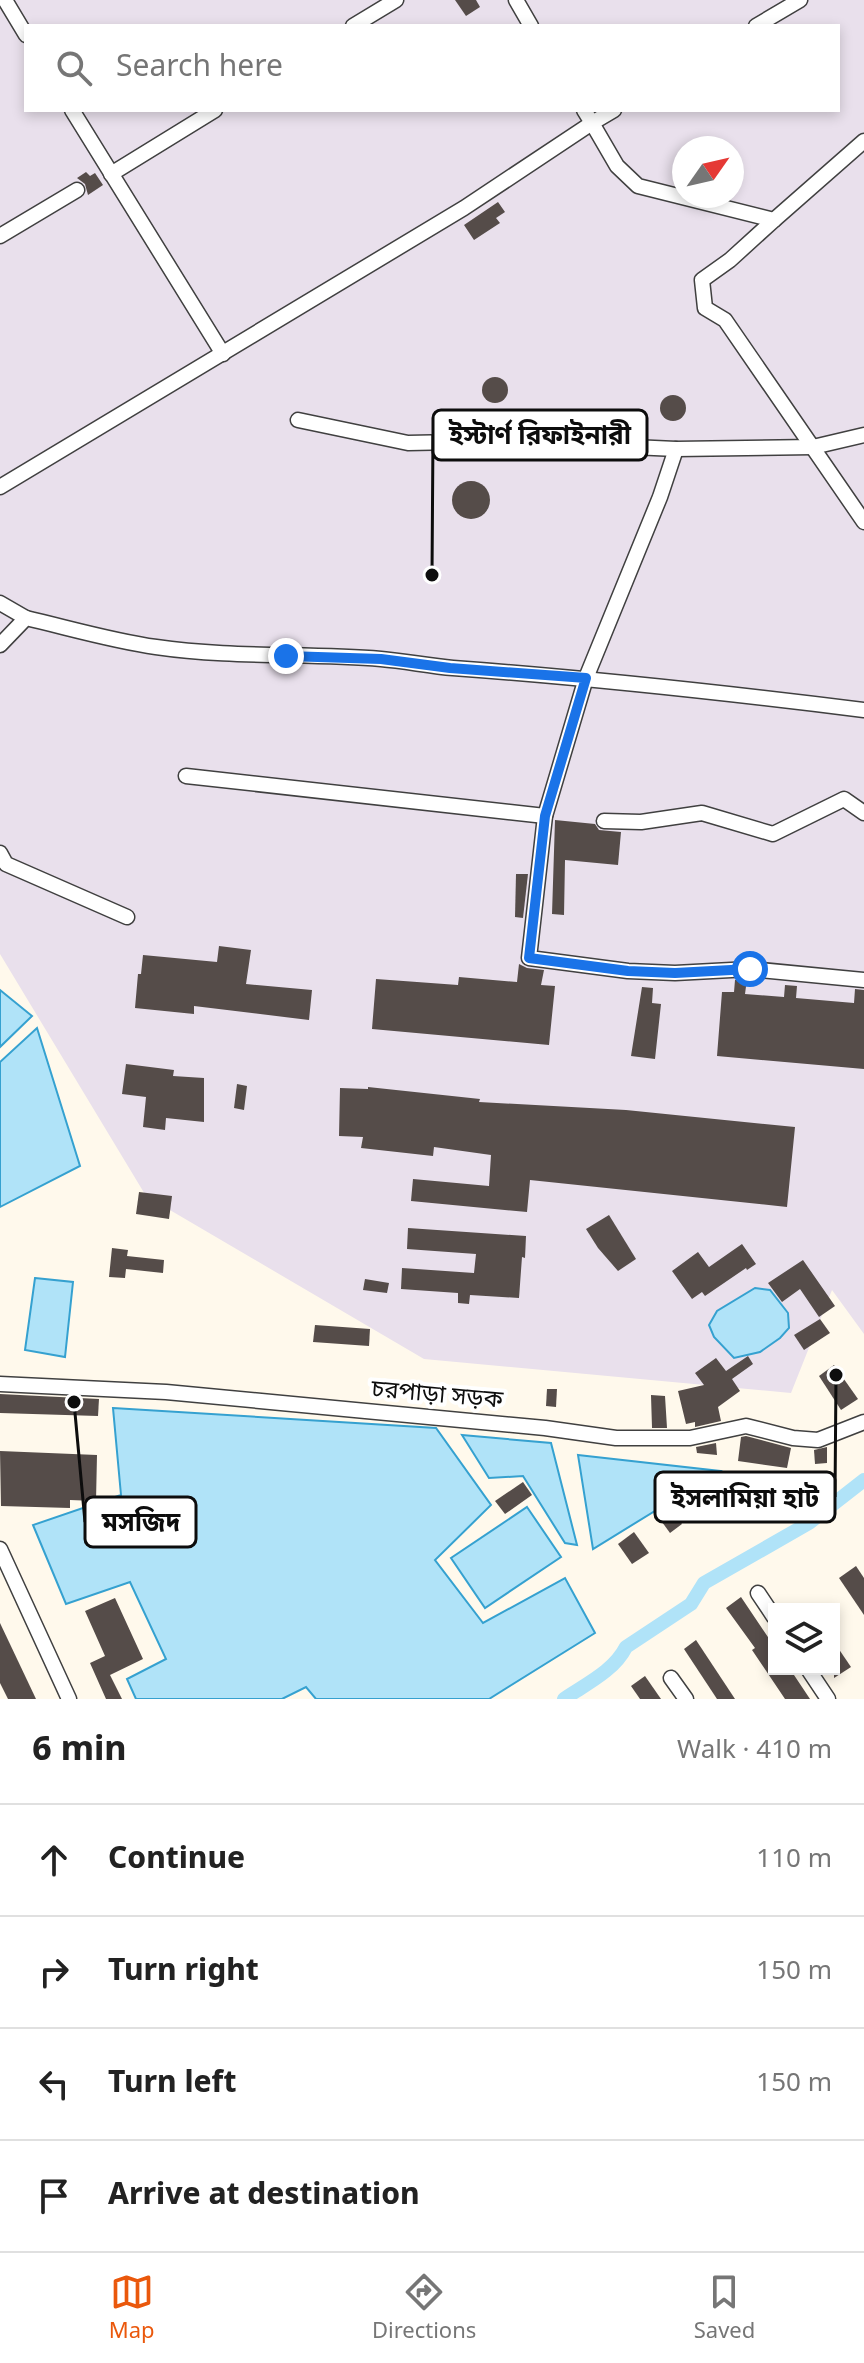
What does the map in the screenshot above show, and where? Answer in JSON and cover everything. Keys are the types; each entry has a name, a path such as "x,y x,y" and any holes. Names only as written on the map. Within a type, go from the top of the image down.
{"street":[{"path":"5,0 24,32"},
{"path":"356,24 396,0"},
{"path":"516,0 530,24"},
{"path":"759,24 800,0"},
{"path":"73,112 223,354"},
{"path":"111,174 212,112"},
{"path":"585,112 617,166 638,186 774,220"},
{"path":"0,487 464,208 611,112"},
{"path":"864,141 730,260 702,280 705,308 725,320 864,522"},
{"path":"0,236 77,190"},
{"path":"298,420 408,443 504,441 676,449 813,447 864,435"},
{"path":"676,449 660,497 586,678 545,816 529,958 628,971 675,973 750,969 864,980"},
{"path":"0,603 26,618 156,647 381,659 450,668 586,678 665,689 755,695 864,710"},
{"path":"0,645 26,618"},
{"path":"186,776 545,816"},
{"path":"604,821 641,822 702,813 773,834 844,799 864,813"},
{"path":"0,853 6,864 127,917"},
{"name":"চরপাড়া সড়ক","path":"0,1384 166,1392 545,1428 616,1438 690,1438 746,1426 793,1438 818,1440 864,1422"},
{"path":"0,1549 69,1699"},
{"path":"758,1593 768,1608"},
{"path":"812,1675 828,1699"},
{"path":"671,1678 686,1699"}],"shaded area":[{"path":"0,0 864,0 864,1334 832,1290 791,1393 424,1359 146,1196 0,954"}],"water":[{"path":"0,990 32,1016 0,1047"},
{"path":"37,1028 80,1166 0,1207 0,1062"},
{"path":"35,1278 73,1282 65,1357 25,1350"},
{"path":"755,1288 770,1290 788,1313 789,1328 760,1352 734,1358 714,1337 709,1325 717,1311"},
{"path":"113,1408 436,1428 491,1505 435,1560 483,1623 565,1578 595,1633 489,1699 316,1699 306,1687 282,1699 136,1699 127,1679 166,1659 130,1582 66,1604 33,1525 121,1495"},
{"path":"462,1435 551,1443 577,1545 565,1543 523,1476 489,1478"},
{"path":"578,1455 720,1471 593,1549"},
{"path":"527,1507 561,1557 485,1608 451,1558"}],"building":[{"path":"455,0 476,0 480,7 466,16"},
{"path":"86,172 90,176 95,173 103,185 88,195 85,184 77,178"},
{"path":"498,202 505,212 496,218 500,223 474,240 464,225"},
{"path":"495,377 504,381 508,390 504,399 495,403 486,399 482,390 486,381"},
{"path":"673,395 682,399 686,408 682,417 673,421 664,417 660,408 664,399"},
{"path":"471,481 484,487 490,500 484,513 471,519 458,513 452,500 458,487"},
{"path":"555,820 595,824 599,830 621,832 618,865 565,860 564,915 552,914"},
{"path":"516,874 528,874 523,918 515,917"},
{"path":"219,946 251,950 246,984 312,990 309,1020 194,1006 194,1014 135,1008 143,955 217,962"},
{"path":"519,964 544,970 541,985 555,986 549,1045 372,1029 376,979 458,985 459,977 517,982"},
{"path":"747,979 745,994 784,997 785,985 797,986 796,998 854,1003 855,989 864,990 864,1069 717,1056 722,992 734,992 735,980"},
{"path":"642,987 653,988 652,1003 661,1004 655,1059 631,1056"},
{"path":"126,1064 174,1070 173,1076 204,1078 204,1122 166,1118 165,1130 143,1127 146,1097 122,1094"},
{"path":"237,1084 247,1086 244,1110 234,1108"},
{"path":"368,1087 480,1099 479,1102 626,1110 795,1127 787,1207 530,1180 527,1212 411,1201 413,1179 489,1186 491,1155 434,1147 433,1156 361,1148 363,1137 339,1136 340,1088"},
{"path":"139,1192 172,1196 169,1219 136,1214"},
{"path":"609,1215 636,1259 618,1271 586,1229"},
{"path":"408,1228 526,1236 519,1298 470,1295 469,1304 458,1303 458,1293 401,1289 402,1268 474,1273 476,1254 407,1249"},
{"path":"742,1244 756,1264 705,1296 702,1292 692,1299 672,1271 698,1252 709,1267"},
{"path":"112,1248 128,1250 127,1256 164,1260 163,1273 126,1269 125,1278 109,1277"},
{"path":"803,1260 835,1306 819,1317 800,1289 782,1302 768,1283"},
{"path":"365,1279 389,1283 387,1293 363,1290"},
{"path":"820,1319 830,1333 804,1350 794,1335"},
{"path":"315,1325 370,1329 369,1346 313,1342"},
{"path":"748,1356 753,1364 732,1379 740,1391 718,1407 721,1421 695,1427 695,1422 686,1424 678,1391 704,1385 695,1373 716,1358 726,1371"},
{"path":"834,1365 858,1399 841,1410 819,1376"},
{"path":"547,1389 557,1389 556,1407 546,1406"},
{"path":"0,1394 99,1399 98,1416 0,1413"},
{"path":"651,1395 665,1396 667,1428 652,1428"},
{"path":"741,1437 791,1448 787,1468 738,1461"},
{"path":"716,1443 717,1455 697,1453 696,1447"},
{"path":"827,1447 827,1463 815,1464 814,1450"},
{"path":"0,1451 97,1455 96,1501 70,1500 70,1508 1,1506"},
{"path":"523,1482 532,1495 505,1514 495,1501"},
{"path":"675,1513 682,1524 670,1533 662,1522"},
{"path":"634,1532 649,1553 632,1564 618,1544"},
{"path":"856,1566 864,1578 864,1615 839,1578"},
{"path":"741,1597 768,1637 768,1674 752,1650 755,1648 726,1608"},
{"path":"115,1598 143,1659 110,1675 122,1699 106,1699 90,1663 105,1656 85,1611"},
{"path":"0,1623 36,1699 8,1699 0,1683"},
{"path":"696,1640 735,1699 717,1699 684,1649"},
{"path":"840,1651 851,1667 840,1674"},
{"path":"769,1675 794,1675 810,1699 785,1699"},
{"path":"645,1676 661,1699 640,1699 631,1686"}],"waterway":[{"path":"564,1699 607,1670 626,1647 691,1604 704,1583 809,1523 864,1480"}],"place":[{"name":"ইস্টার্ণ রিফাইনারী","path":"432,575"},
{"name":"ইসলামিয়া হাট","path":"836,1375"},
{"name":"মসজিদ","path":"74,1402"}],"route":[{"path":"286,656 381,659 450,668 586,678 545,816 529,958 628,971 675,973 750,969"}]}
